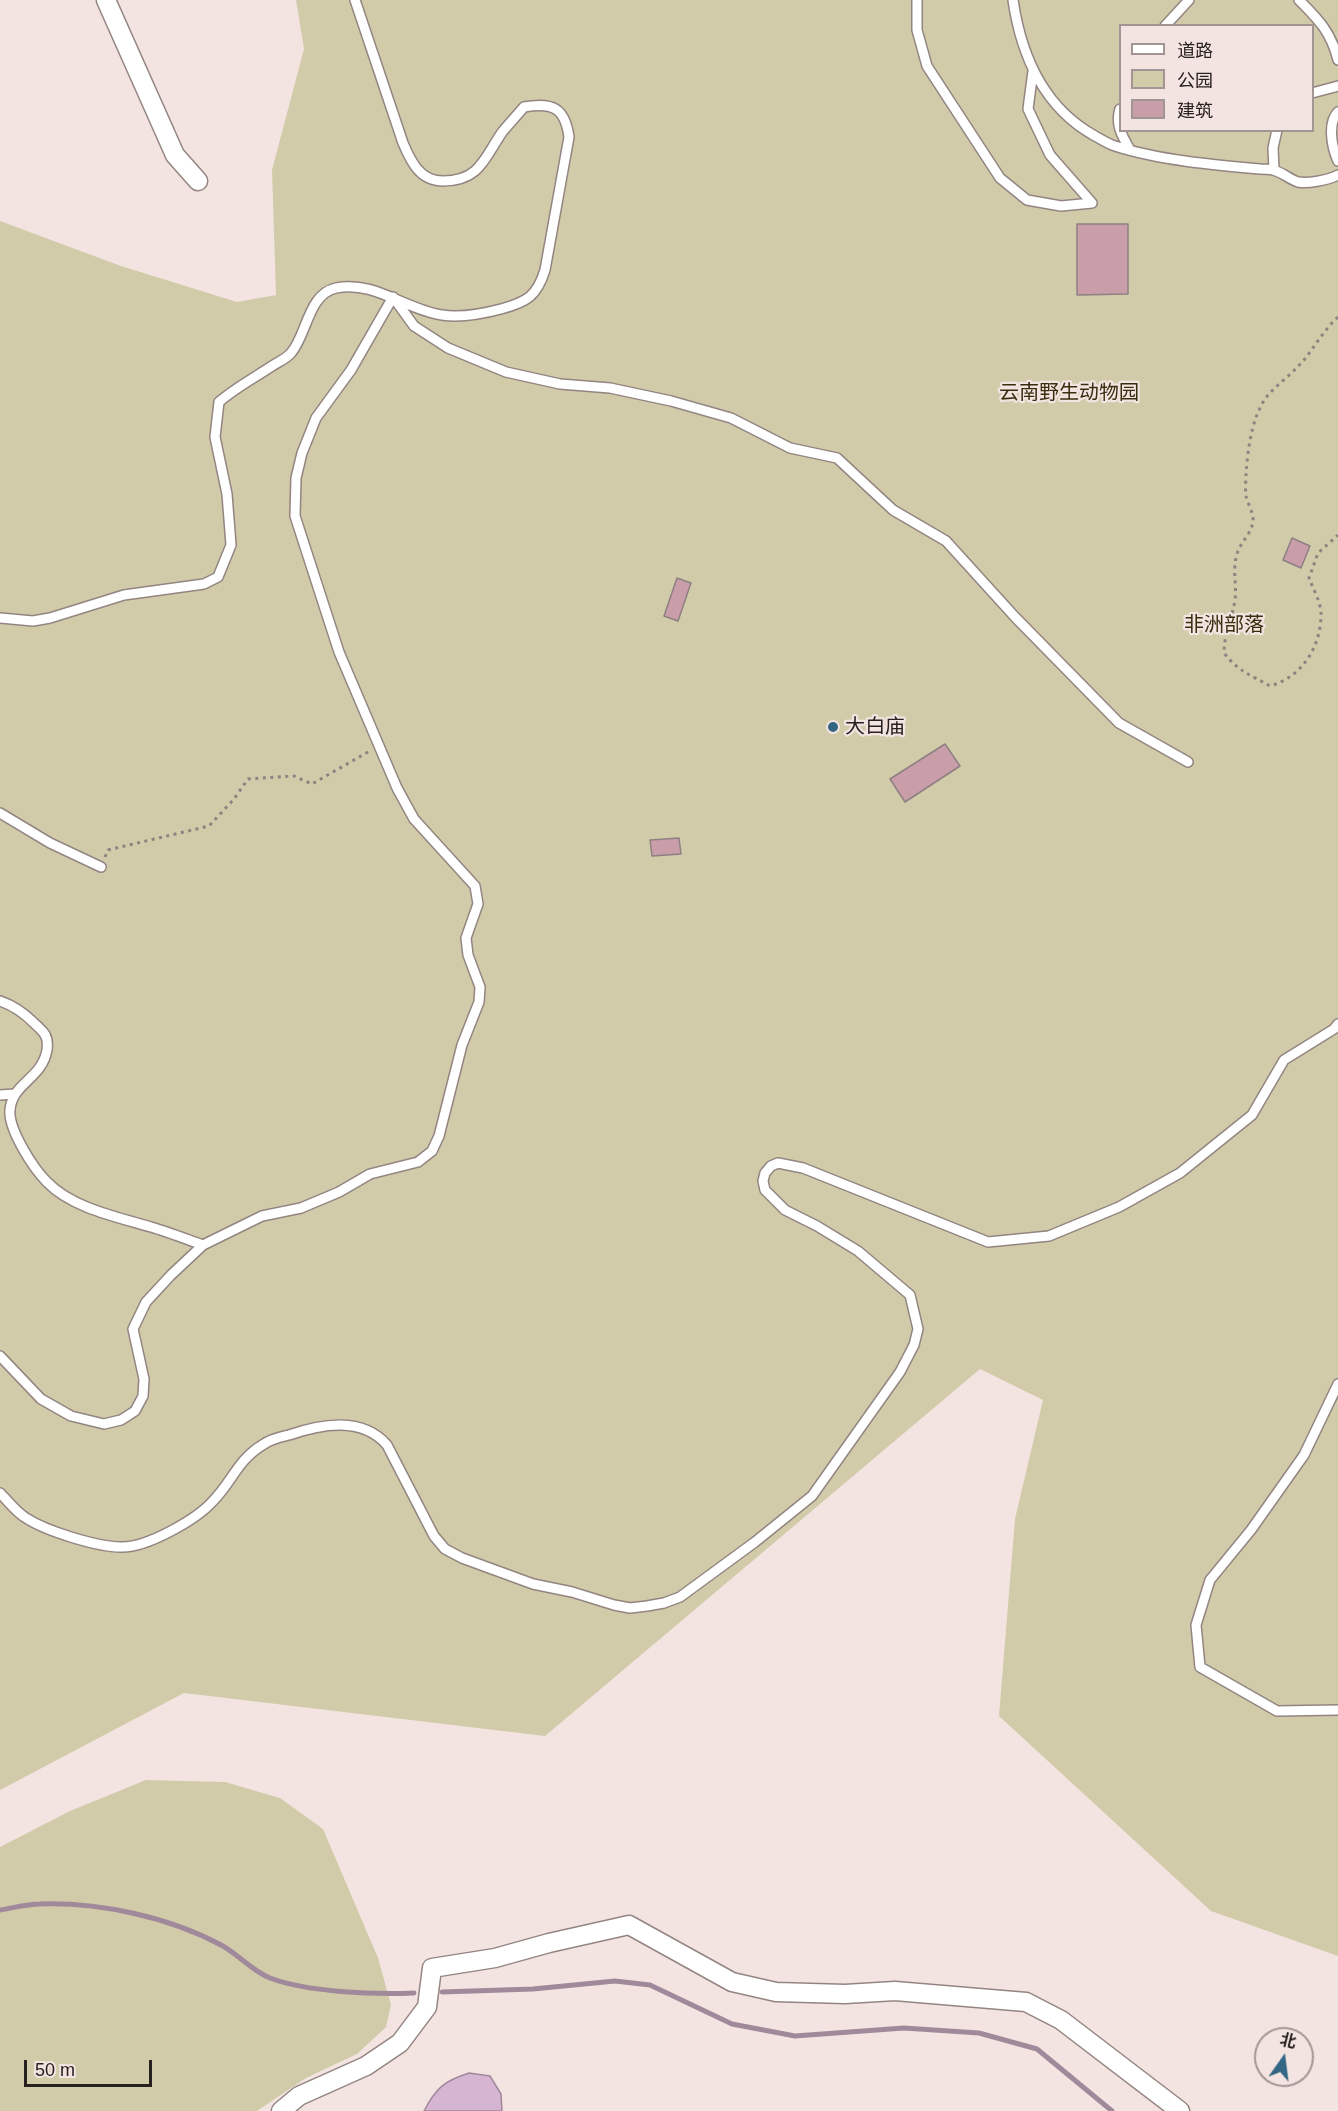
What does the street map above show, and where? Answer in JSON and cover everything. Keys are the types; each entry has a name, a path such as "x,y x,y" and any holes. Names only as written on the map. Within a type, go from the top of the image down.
{"street":[{"path":"106,0 175,155 198,181"},
{"path":"281,2111 299,2096 366,2066 400,2043 427,2007 432,1968 495,1958 629,1925 732,1982 776,1992 845,1994 895,1991 1026,2002 1061,2020 1180,2111"}],"lane":[{"path":"0,618 33,621 50,618 124,595 204,584 218,577 231,545 227,494 215,437 219,402 231,391 246,384 290,355 321,296 335,288 352,288 393,297 443,315 480,315 529,299 540,286 545,270 569,138 567,121 555,108 537,105 524,106 502,133 482,165 469,176 452,181 435,181 419,173 403,143 355,0"},
{"path":"916,0 917,30 927,66 1000,178 1027,200 1061,206 1092,203 1050,155 1028,109 1033,71"},
{"path":"1013,0 1019,32 1033,71 1050,98 1071,120 1113,146 1144,154 1274,170 1300,182 1332,178 1338,175"},
{"path":"1167,24 1190,0"},
{"path":"1299,0 1321,22 1330,36 1338,60"},
{"path":"1314,92 1338,86"},
{"path":"1338,112 1333,117 1332,126 1338,161"},
{"path":"1120,132 1130,150"},
{"path":"1274,170 1273,148 1277,132"},
{"path":"0,1356 41,1399 71,1416 104,1424 121,1420 135,1411 143,1396 144,1379 133,1329 147,1302 171,1275 203,1245 262,1216 301,1208 330,1196 370,1174 418,1161 432,1151 439,1136 462,1045 479,1002 480,987 468,955 466,938 478,904 475,886 414,819 397,788 339,652 295,516 296,478 302,453 316,418 351,370 393,297"},
{"path":"393,297 414,326 448,348 506,372 560,384 610,388 671,401 731,418 790,448 837,458 893,510 946,541 1119,723 1188,762"},
{"path":"0,813 50,843 101,867"},
{"path":"0,1001 7,1003 29,1018 46,1033 48,1040 46,1057 41,1068 14,1094 9,1110 18,1142 47,1182 74,1201 105,1214 203,1245"},
{"path":"0,1493 25,1518 56,1532 114,1546 140,1544 170,1531 201,1513 224,1489 240,1463 264,1443 313,1427 341,1424 379,1435 387,1444 434,1536 445,1549 462,1558 533,1584 572,1592 614,1605 630,1608 664,1603 680,1597 755,1542 812,1496 900,1372 914,1345 918,1329 910,1295 858,1251 785,1210 772,1199 765,1190 763,1181 765,1173 771,1166 778,1163 803,1168 988,1242 1050,1236 1119,1207 1180,1173 1252,1115 1284,1060 1334,1029 1338,1024"},
{"path":"0,1095 14,1094"},
{"path":"1338,1383 1304,1455 1251,1530 1210,1580 1196,1625 1200,1667 1277,1711 1338,1710"}],"path":[{"path":"1338,317 1294,370 1269,394 1261,405 1254,424 1248,458 1246,493 1253,520 1249,533 1241,543 1236,556 1233,577 1235,595 1233,610 1224,637 1224,653 1247,675 1270,686 1284,682 1304,665 1316,640 1321,614 1309,578 1318,553 1338,535"},
{"path":"101,867 108,850 209,826 234,799 248,779 294,776 312,784 378,746"}],"green space":[{"path":"296,0 1338,0 1338,1956 1211,1911 999,1716 1015,1519 1043,1400 980,1369 545,1736 184,1693 0,1790 0,221 121,266 237,302 276,295 272,170 304,49"},
{"path":"146,1780 225,1782 280,1798 323,1829 378,1958 391,2005 386,2027 357,2054 306,2078 257,2111 0,2111 0,1847 70,1811"}],"shaded area":[{"path":"469,2073 490,2076 501,2094 502,2111 424,2111 442,2086"}],"building":[{"path":"1077,224 1128,224 1128,294 1077,295"},
{"path":"1292,538 1310,546 1301,568 1283,560"},
{"path":"677,578 691,583 678,621 664,616"},
{"path":"945,744 960,766 905,802 890,779"},
{"path":"679,838 681,854 652,856 650,840"}],"waterway":[{"path":"0,1910 35,1904 63,1904 133,1913 201,1935 221,1945 263,1975 285,1983 341,1992 414,1993"},
{"path":"442,1992 533,1989 615,1981 650,1985 732,2024 795,2036 904,2028 979,2033 1037,2049 1112,2111"}],"place":[{"name":"大白庙","path":"833,727"}],"park label":[{"name":"云南野生动物园","path":"1069,393"},
{"name":"非洲部落","path":"1224,625"}]}
